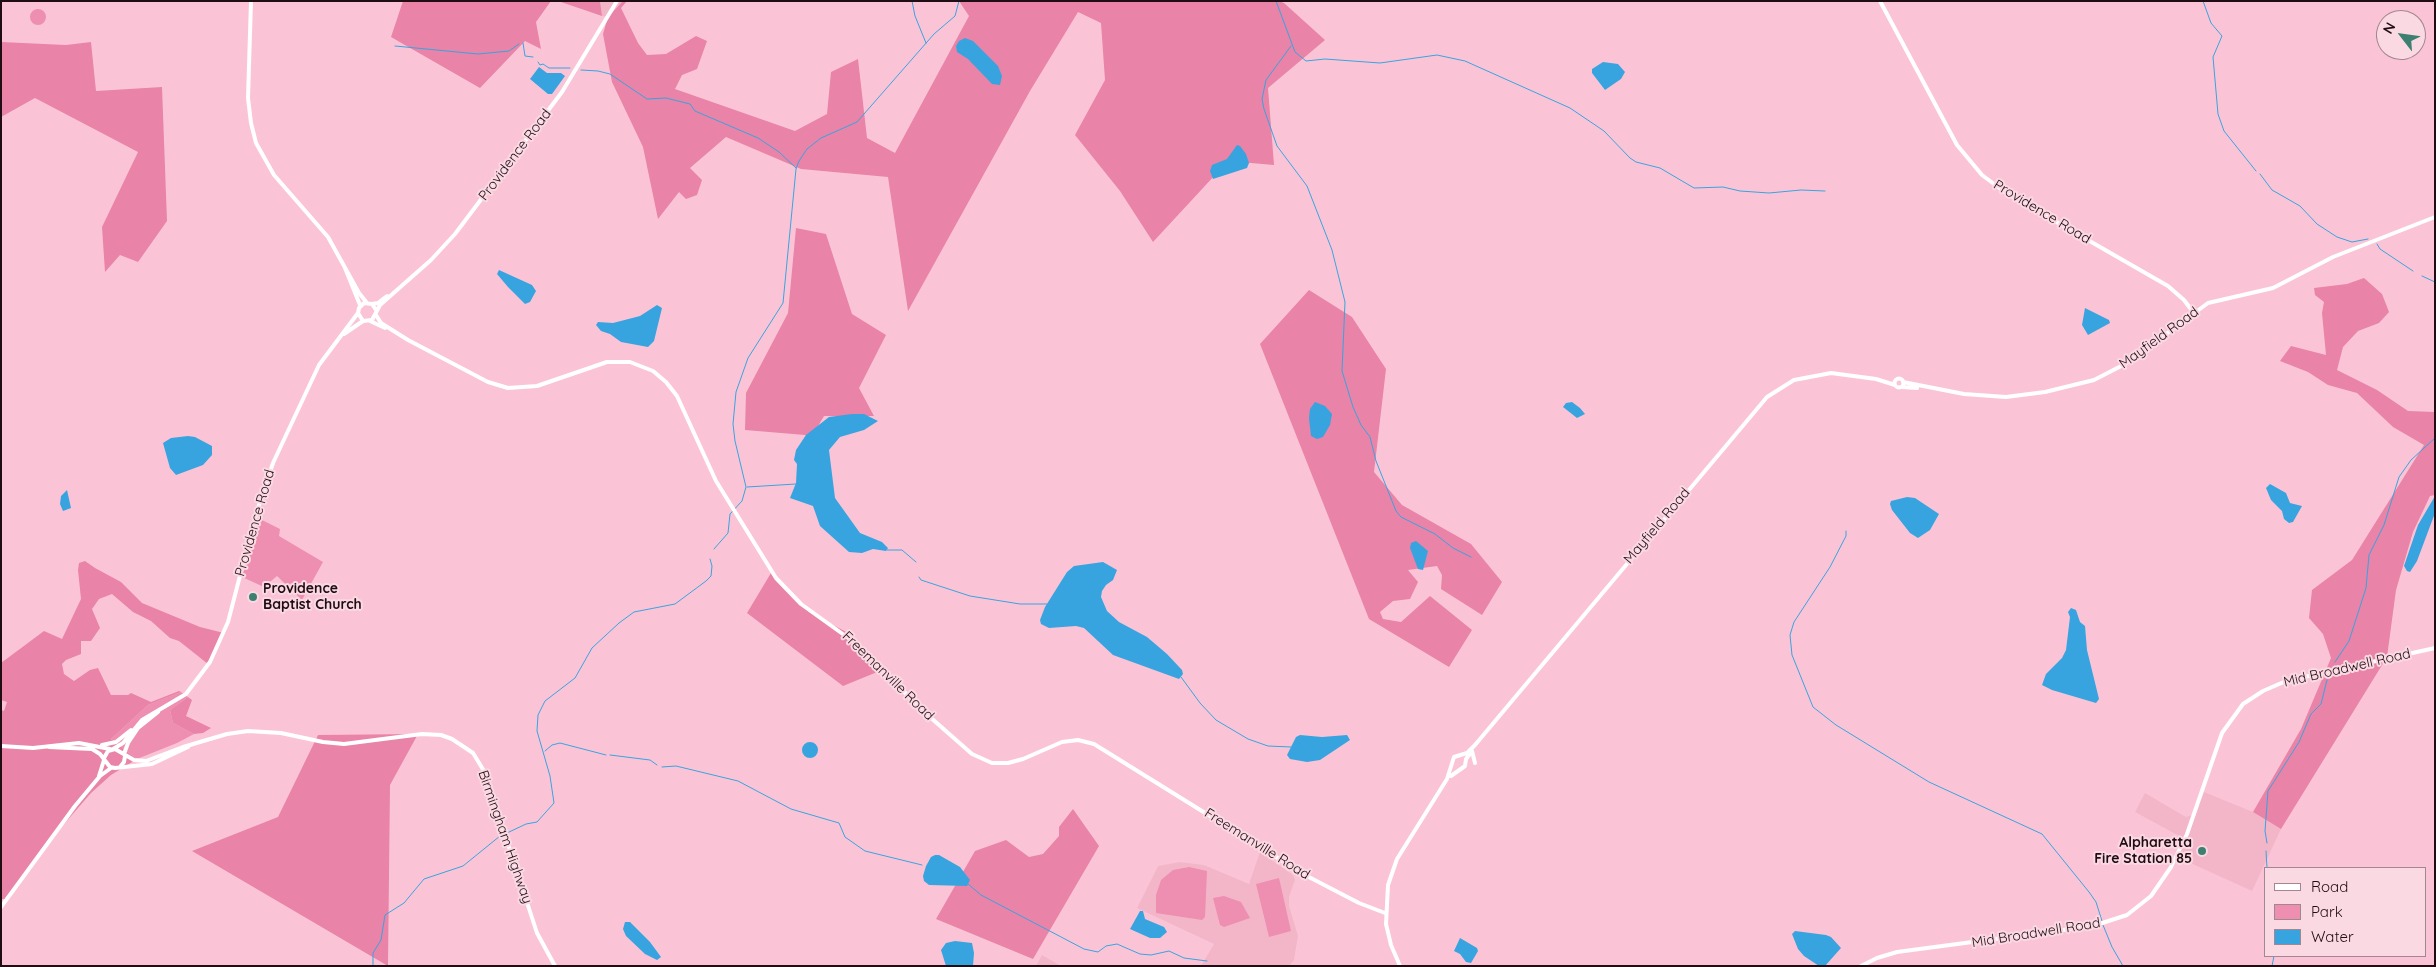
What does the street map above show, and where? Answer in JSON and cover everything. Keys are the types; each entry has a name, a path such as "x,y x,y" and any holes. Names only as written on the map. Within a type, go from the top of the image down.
{"street":[{"path":"251,1 248,98 256,143 274,175 323,230 367,303"},
{"name":"Providence Road","path":"372,304 378,303 393,293 432,260 455,234 562,92 617,1"},
{"name":"Providence Road","path":"1880,1 1958,145 1982,175 2006,193 2168,286 2184,300 2193,312"},
{"name":"Mayfield Road","path":"1903,384 1989,397 2006,397 2081,384 2111,373 2127,364 2193,312 2208,303 2273,288 2333,257 2435,216"},
{"path":"346,268 360,305 358,313 363,321 370,321 376,313 372,304 360,305"},
{"name":"Providence Road","path":"376,313 393,293"},
{"name":"Providence Road","path":"125,755 128,743 138,728 182,697 192,687 217,648 228,622 256,514 272,466 314,374 358,313"},
{"name":"Freemanville Road","path":"376,313 381,323 394,332"},
{"name":"Providence Road","path":"344,334 363,321"},
{"name":"Freemanville Road","path":"370,321 488,382 508,388 537,386 607,362 630,362 652,371 666,382 678,396 709,467 732,508 770,569 788,592 801,604 858,645 922,710 977,757 992,763 1008,763 1022,760 1062,742 1078,740 1094,744 1305,875 1359,903 1385,913"},
{"name":"Mayfield Road","path":"1462,755 1475,745 1767,397 1787,383 1814,374 1844,374 1895,383"},
{"path":"1900,379 1903,384 1898,388 1895,383 1900,379"},
{"name":"Mid Broadwell Road","path":"1861,966 1877,958 1897,952 2092,926 2127,915 2151,896 2171,867 2187,834 2222,733 2244,704 2263,691 2286,681 2435,648"},
{"name":"Providence Road","path":"112,749 123,743 134,727 153,712 166,707"},
{"path":"99,746 116,742 134,727"},
{"name":"Birmingham Highway","path":"125,755 134,760 146,761 227,734 264,731 344,744 432,734 447,737 464,746 476,758 484,771 537,933 555,966"},
{"path":"1,746 24,748 79,743 120,750 125,755 124,762 120,767 111,768 95,782 1,907"},
{"name":"Birmingham Highway","path":"120,767 138,767 152,764 195,744"},
{"name":"Mayfield Road","path":"1466,759 1475,745"},
{"path":"49,747 67,749 86,748 98,752 111,768"},
{"path":"95,782 104,759 112,749"},
{"path":"1472,751 1475,763"},
{"path":"1400,966 1390,940 1385,913 1388,885 1397,859 1447,779 1454,757 1462,755 1466,759 1464,766 1447,779"},
{"path":"1453,764 1459,768"}],"shaded area":[{"path":"403,1 551,1 536,22 541,49 525,41 480,88 391,37"},
{"path":"558,1 600,1 602,16"},
{"path":"600,1 623,1 608,17 602,16"},
{"path":"623,1 627,1 621,8 638,43 647,55 666,54 696,36 707,41 697,69 682,75 675,89 795,131 827,114 831,72 858,59 867,138 895,153 969,16 959,1 1279,1 1284,3 1325,40 1268,88 1274,165 1228,161 1153,242 1120,191 1075,135 1105,80 1101,23 1078,12 1030,91 908,311 888,177 801,169 726,137 690,168 702,180 697,195 686,199 679,192 658,219 643,147 612,82 603,34 608,17"},
{"path":"1,42 66,45 91,42 96,91 162,87 167,221 138,262 120,255 105,272 102,227 138,152 35,98 1,117"},
{"path":"796,228 826,234 852,314 886,335 859,388 874,416 824,416 811,438 805,435 745,430 746,393 788,313"},
{"path":"2364,278 2382,294 2389,312 2379,323 2358,331 2343,347 2337,370 2377,390 2408,411 2435,412 2435,495 2430,496 2413,532 2396,590 2387,657 2281,829 2253,812 2301,729 2331,658 2323,634 2309,618 2312,590 2352,560 2424,445 2393,427 2357,393 2328,385 2308,372 2280,361 2291,346 2326,355 2322,313 2324,302 2315,295 2314,288 2347,284"},
{"path":"1309,290 1352,317 1386,369 1374,472 1402,505 1471,544 1502,582 1482,615 1441,589 1442,575 1437,566 1408,570 1418,582 1410,599 1393,601 1380,612 1383,619 1401,622 1430,596 1472,630 1449,667 1369,619 1260,344"},
{"path":"85,561 121,582 142,603 200,627 224,633 208,664 179,641 170,638 151,621 133,612 112,594 99,599 92,609 100,628 91,641 81,641 81,654 66,660 62,664 64,674 74,681 90,670 98,668 111,695 128,695 131,693 151,702 179,691 181,692 148,705 111,739 137,759 111,775 91,793 39,853 7,899 1,899 1,710 4,711 7,702 1,700 1,663 44,631 62,639 81,599 78,570 79,563"},
{"path":"771,573 809,612 848,633 882,670 843,686 747,613"},
{"path":"188,697 192,700 186,716 211,728 203,733 194,734 173,723 170,710"},
{"path":"418,734 390,785 388,966 192,851 278,817 318,735"},
{"path":"2204,792 2253,812 2281,829 2252,891 2175,856 2183,838 2135,812 2145,793 2186,817 2192,815"},
{"path":"1073,809 1099,846 1033,959 936,919 975,851 1006,840 1029,857 1043,854 1059,836 1059,827"},
{"path":"1260,852 1293,875 1295,880 1289,897 1289,906 1298,936 1294,960 1289,966 1201,966 1214,944 1137,908 1158,866 1180,862 1204,865 1249,884"},
{"path":"1042,955 1061,966 1036,966"}],"green space":[{"path":"38,9 44,11 46,17 44,23 38,25 32,23 30,17 32,11"},
{"path":"258,518 280,529 279,536 323,562 302,600 277,576 264,587 242,577"},
{"path":"181,692 188,697 170,710 173,723 194,734 137,759 111,739 148,705"},
{"path":"1189,867 1207,871 1205,917 1202,920 1156,913 1156,895 1161,880 1173,870"},
{"path":"1279,878 1291,931 1269,937 1256,884"},
{"path":"1224,896 1241,902 1250,918 1224,927 1220,925 1213,898"}],"water":[{"path":"965,38 973,41 998,66 1002,76 1000,85 992,84 968,59 957,52 956,46 959,41"},
{"path":"1603,62 1618,64 1625,72 1621,79 1605,90 1592,73 1592,69"},
{"path":"539,67 547,73 561,73 565,76 552,94 548,94 530,79"},
{"path":"1237,145 1246,154 1249,163 1247,168 1213,179 1210,171 1212,165 1227,159"},
{"path":"499,270 532,285 536,291 530,302 525,304 508,287 497,274"},
{"path":"657,305 662,308 654,341 648,347 621,342 610,334 601,331 596,325 598,322 613,323 640,316"},
{"path":"2085,308 2109,320 2110,323 2088,335 2082,325"},
{"path":"1315,402 1325,406 1332,414 1330,425 1323,437 1317,439 1311,436 1309,418 1310,409"},
{"path":"1572,402 1585,414 1577,418 1563,407 1566,403"},
{"path":"864,414 878,421 864,430 840,437 829,450 835,498 860,533 882,542 888,548 886,551 873,549 862,553 849,552 820,526 813,506 790,498 796,483 797,464 794,460 796,450 806,435 829,417"},
{"path":"195,437 212,446 212,455 203,465 176,475 170,468 163,443 171,438"},
{"path":"2270,484 2286,493 2290,503 2302,506 2293,522 2289,523 2284,519 2282,511 2271,500 2266,488"},
{"path":"67,490 71,508 63,511 60,504 61,496"},
{"path":"2435,496 2435,513 2417,561 2410,572 2407,571 2404,566 2418,525"},
{"path":"1907,497 1915,498 1939,514 1930,530 1918,538 1910,533 1892,510 1890,504 1891,501"},
{"path":"1416,541 1428,551 1423,570 1418,569 1410,548 1411,543"},
{"path":"1103,562 1117,570 1113,580 1102,591 1101,597 1107,611 1119,622 1147,637 1167,654 1182,670 1183,674 1179,679 1113,655 1084,628 1076,626 1049,628 1041,624 1040,620 1045,607 1067,572 1074,566"},
{"path":"2071,608 2076,610 2080,622 2085,626 2087,650 2099,699 2096,703 2052,690 2042,685 2046,674 2062,658 2066,650 2070,617 2068,612"},
{"path":"1300,735 1322,737 1347,735 1350,740 1320,760 1307,762 1290,759 1287,755 1296,737"},
{"path":"810,742 818,750 810,758 802,750"},
{"path":"939,855 960,867 970,880 967,886 929,885 924,881 923,876 926,866 931,857"},
{"path":"1140,911 1143,911 1145,919 1164,927 1167,932 1160,938 1150,938 1130,929"},
{"path":"625,922 630,922 650,942 661,957 657,960 645,954 626,936 623,929"},
{"path":"1795,931 1826,935 1831,937 1841,948 1825,966 1819,966 1804,956 1798,949 1792,934"},
{"path":"1460,938 1477,948 1478,951 1471,963 1466,962 1460,954 1454,951"},
{"path":"955,941 972,943 974,953 973,966 946,966 941,950 946,943"}],"waterway":[{"path":"912,1 915,16 926,43"},
{"path":"714,549 728,533 730,514 742,501 746,487 733,424 736,392 748,358 783,303 796,169 799,161 807,149 821,138 857,122 934,34 955,16 959,1"},
{"path":"1276,1 1295,52 1306,61 1325,59 1380,63 1437,55 1465,61 1570,108 1604,131 1636,162 1660,168 1694,188 1723,187 1740,191 1769,193 1801,190 1825,191"},
{"path":"2203,1 2211,23 2222,36 2213,57 2218,114 2224,131 2256,171"},
{"path":"523,43 525,56 533,57"},
{"path":"395,46 478,54 509,51 519,44"},
{"path":"1291,46 1266,80 1262,99 1277,146 1307,186 1332,250 1345,302 1342,371 1353,407 1361,425 1370,437 1376,461 1396,511 1401,517 1435,534 1453,548 1471,557"},
{"path":"538,62 540,65 543,64 549,68 570,68"},
{"path":"581,70 610,74 647,99 666,98 690,104 695,111 758,138 779,152 796,168"},
{"path":"2260,174 2272,190 2300,206 2317,224 2337,237 2352,242 2368,239"},
{"path":"2377,244 2380,249 2413,271"},
{"path":"2422,276 2435,282"},
{"path":"2335,662 2349,641 2366,588 2369,555 2384,525 2399,477 2411,460 2435,438"},
{"path":"747,487 796,484"},
{"path":"1846,531 1846,536 1830,567 1794,622 1790,635 1792,655 1813,707 1836,725 1929,782 2042,834 2096,902 2102,921"},
{"path":"887,550 902,550 916,562"},
{"path":"507,833 526,824 537,822 554,803 550,776 537,731 538,715 545,701 575,678 592,648 619,623 634,612 675,604 706,581 711,576 712,566 710,559"},
{"path":"919,577 921,580 970,596 1020,604 1047,604"},
{"path":"1181,677 1200,703 1216,720 1248,739 1268,746 1291,747"},
{"path":"2267,843 2265,831 2268,791 2299,742 2311,714 2321,704 2327,680"},
{"path":"545,751 552,745 560,743 606,755"},
{"path":"610,755 650,760 657,765"},
{"path":"662,767 676,766 738,781 791,809 839,823 845,837 865,851 922,865"},
{"path":"373,966 373,953 381,940 385,915 404,903 424,879 463,866 500,836"},
{"path":"2266,851 2267,867"},
{"path":"968,884 981,895 1084,949 1098,952 1106,946 1117,944 1140,954 1151,955 1169,951 1184,958 1207,961"},
{"path":"2103,925 2112,947 2123,966"},
{"path":"2272,966 2274,957"}],"place":[{"name":"Providence Baptist Church","path":"253,597"},
{"name":"Alpharetta Fire Station 85","path":"2202,851"}]}
